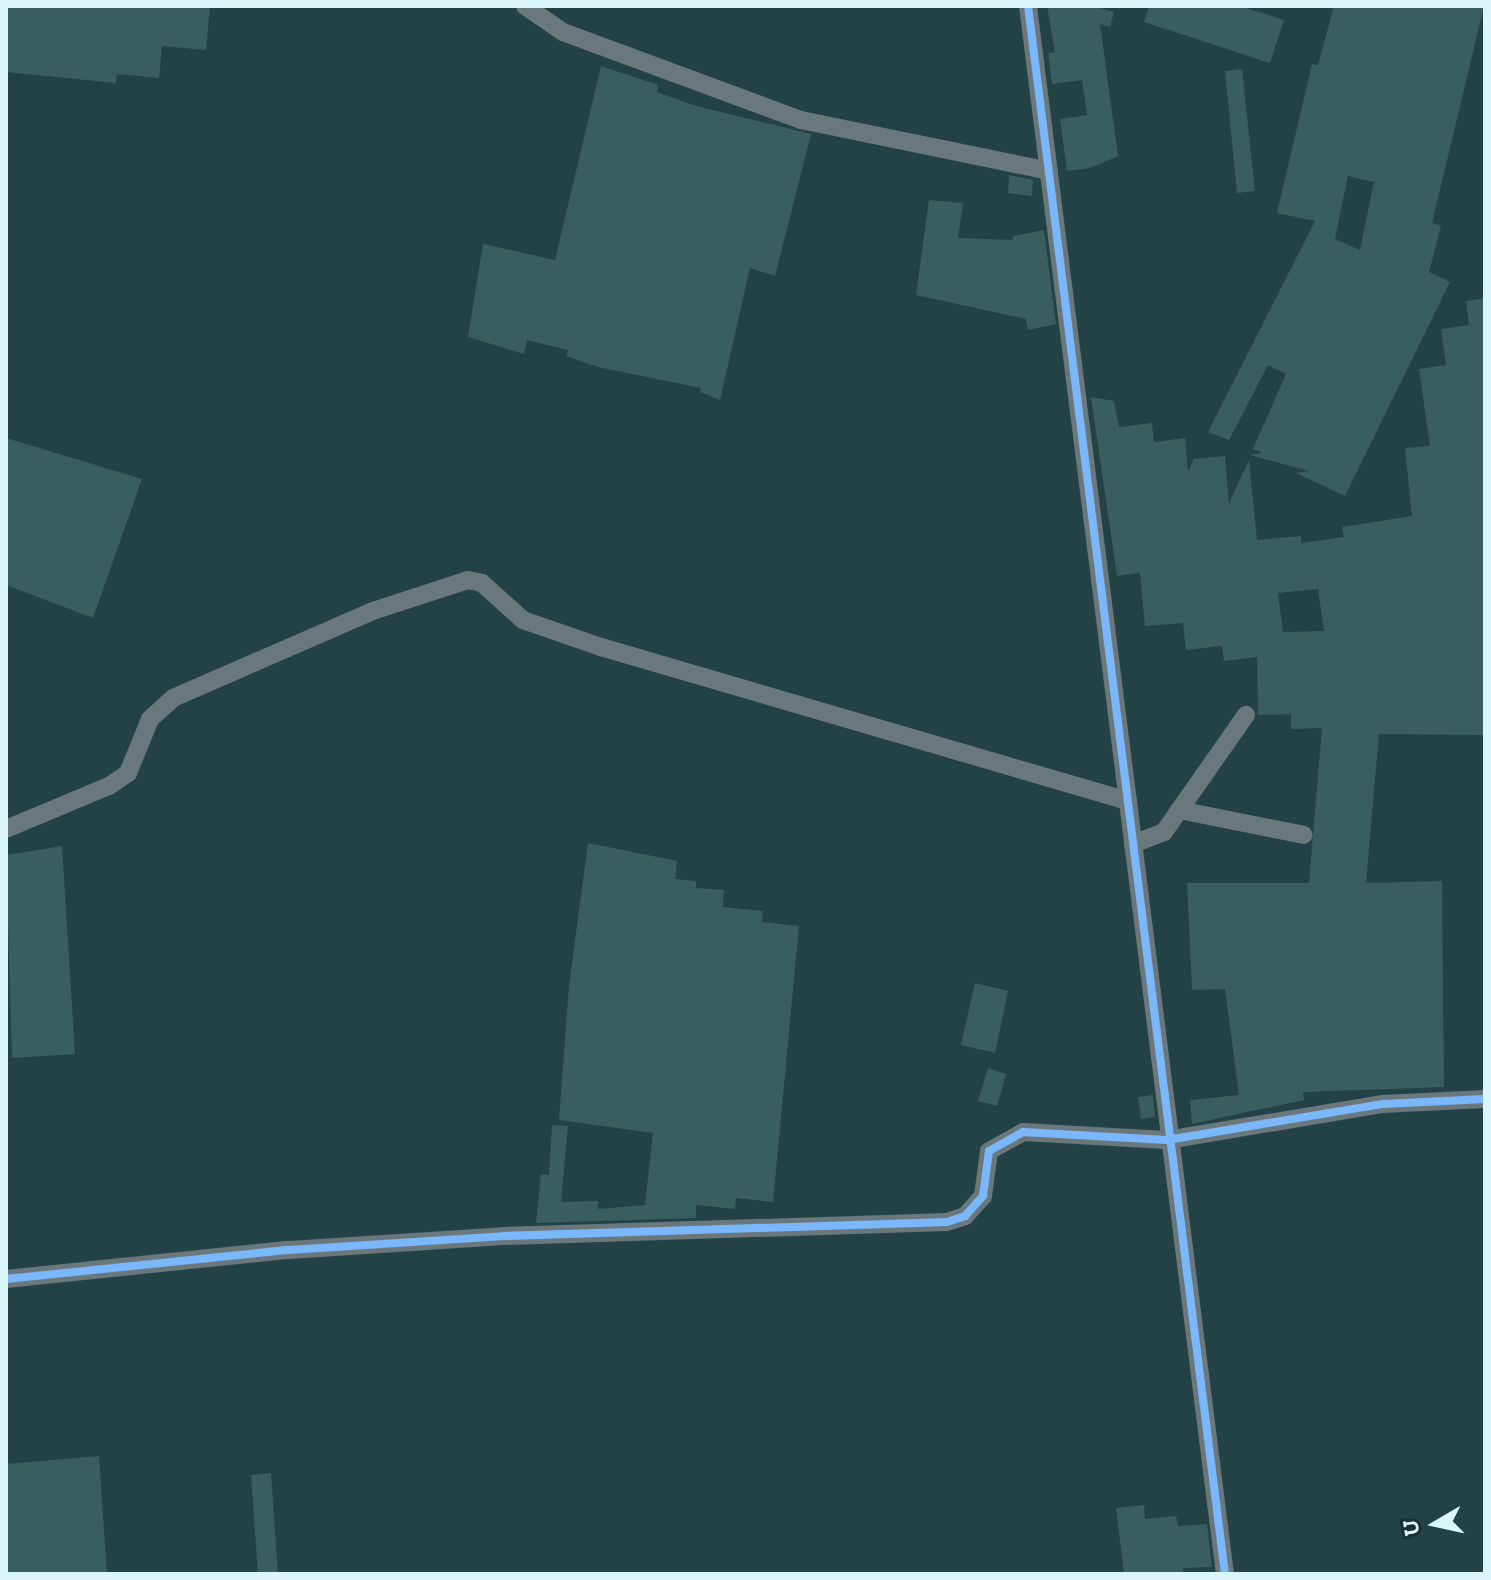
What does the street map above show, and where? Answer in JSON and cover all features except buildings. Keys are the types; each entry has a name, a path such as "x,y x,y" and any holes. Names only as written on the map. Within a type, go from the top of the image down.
{"street":[{"path":"525,6 563,32 801,120 1049,171"},
{"path":"1028,6 1128,801 1167,1140 1225,1574"},
{"path":"6,829 109,786 128,773 150,719 186,691 373,611 468,580 482,583 523,620 601,647 1128,801"},
{"path":"1133,844 1159,837 1246,715"},
{"path":"1179,810 1304,835"},
{"path":"6,1279 289,1250 504,1236 932,1224 965,1216 978,1205 989,1151 1010,1135 1167,1140 1383,1104 1485,1099"}],"cycle path":[{"path":"1028,6 1225,1574"},
{"path":"6,1279 289,1250 504,1236 947,1222 965,1216 983,1196 989,1151 1023,1132 1167,1140 1383,1104 1485,1099"}]}
